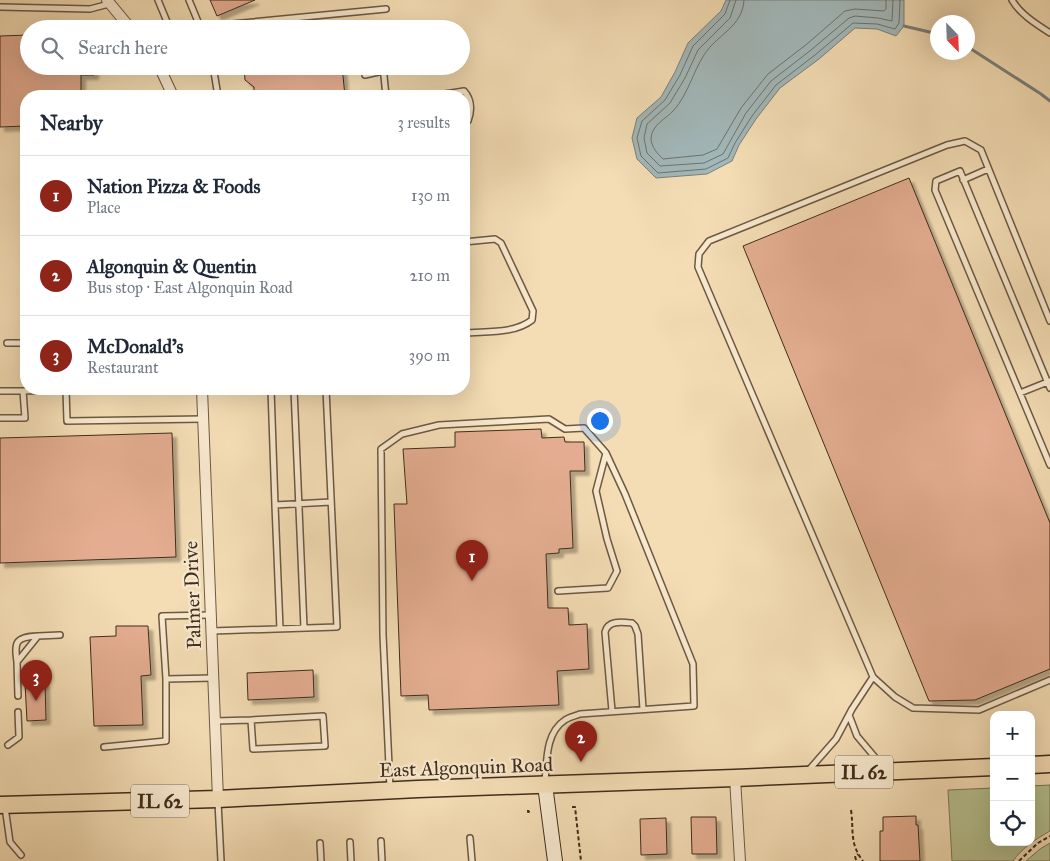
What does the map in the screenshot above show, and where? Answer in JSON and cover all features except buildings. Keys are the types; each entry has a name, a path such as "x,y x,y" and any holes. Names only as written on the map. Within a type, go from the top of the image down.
{"main road":[{"path":"1035,765 1050,764"},
{"name":"East Algonquin Road","path":"2,805 218,799 990,767"},
{"path":"545,785 555,861"}],"street":[{"path":"108,2 123,20"},
{"path":"163,75 170,90"},
{"name":"Palmer Drive","path":"202,395 218,799"},
{"path":"735,778 740,861"}],"lane":[{"path":"158,0 166,20"},
{"path":"189,0 197,20"},
{"path":"1012,0 1015,6 1050,33"},
{"path":"0,7 90,9 108,2"},
{"path":"273,20 386,9"},
{"path":"214,75 217,90"},
{"path":"384,75 385,90"},
{"path":"1050,321 981,150 966,141 947,145 709,242 699,254 698,267 873,677 895,697 913,708 979,710 1050,680"},
{"path":"964,180 988,169"},
{"path":"1050,388 1049,381 960,171 936,181 935,190 1050,465"},
{"path":"470,241 495,239 501,244 533,311 532,320 525,325 510,330 470,333"},
{"path":"6,343 20,343"},
{"path":"1020,393 1049,381"},
{"path":"0,391 20,391"},
{"path":"0,418 25,418 23,395"},
{"path":"66,395 66,421 203,419"},
{"path":"271,395 280,629"},
{"path":"294,395 304,628"},
{"path":"211,631 337,627 326,395"},
{"path":"390,791 384,634 381,449 402,434 439,425 549,419 565,429 584,428 606,452 626,494 693,664 694,706 580,714 565,720 553,732 549,746 545,785"},
{"path":"558,591 608,588 617,571 607,539 596,491 606,452"},
{"path":"275,505 331,502"},
{"path":"104,747 166,741 166,679 162,616 211,615"},
{"path":"612,711 605,632 606,627 610,624 624,622 632,623 636,626 638,634 643,709"},
{"path":"18,696 15,649 18,641 21,638 60,635"},
{"path":"17,662 38,636"},
{"path":"804,775 836,739 873,677"},
{"path":"166,679 213,678"},
{"path":"8,745 19,737 18,712"},
{"path":"849,715 857,736 886,772"},
{"path":"215,721 323,716 325,746 253,749 251,720"},
{"path":"218,799 221,861"},
{"path":"2,805 10,842 21,855"},
{"path":"470,838 472,861"},
{"path":"382,841 382,861"},
{"path":"350,842 351,861"},
{"path":"320,843 321,861"}],"path":[{"path":"572,807 574,807 577,822 581,861"},
{"path":"851,810 852,838 863,861"},
{"path":"1019,861 1038,843 1050,836"},
{"path":"856,860 855,856 858,854"},
{"path":"856,860 860,858"}],"green space":[{"path":"1050,785 1050,831 1035,840 1035,801 1035,786"},
{"path":"990,788 990,846 1028,846 1013,861 952,861 948,790"},
{"path":"1050,843 1050,861 1026,861 1040,849"}],"water":[{"path":"726,0 904,0 904,26 896,36 877,29 855,28 819,59 780,88 756,119 739,145 732,161 707,174 656,178 637,159 632,138 637,118 661,97 688,43 721,11"}],"waterway":[{"path":"904,26 930,32"},
{"path":"975,52 1050,101"}],"place":[{"name":"Nation Pizza & Foods","path":"472,581"},
{"name":"McDonald's","path":"36,701"},
{"name":"Algonquin & Quentin","path":"581,762"}]}
